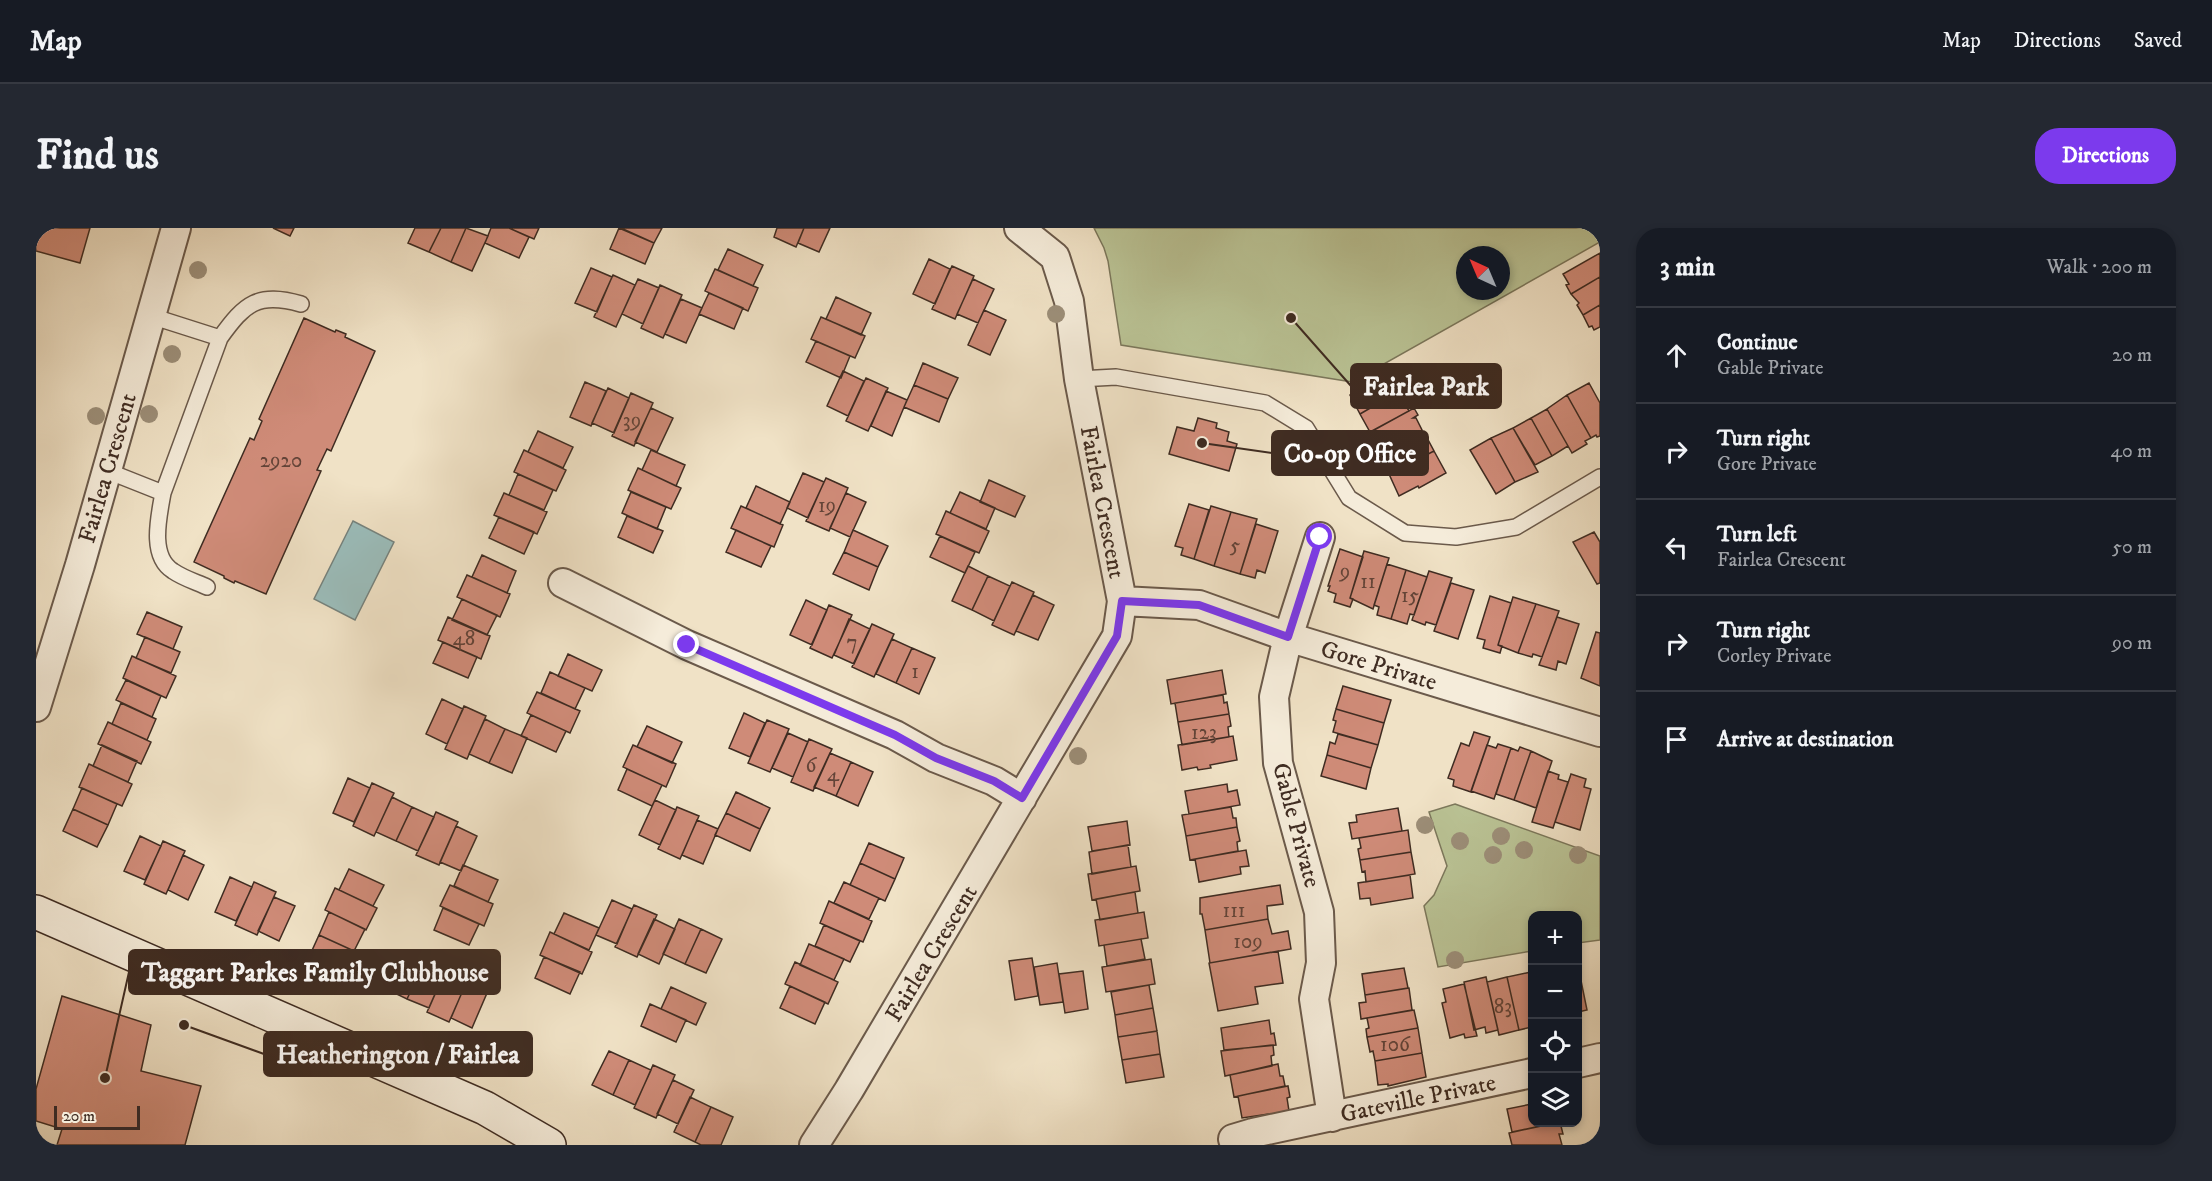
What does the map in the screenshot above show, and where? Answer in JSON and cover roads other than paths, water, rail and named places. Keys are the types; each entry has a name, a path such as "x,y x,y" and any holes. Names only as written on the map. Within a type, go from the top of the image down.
{"street":[{"name":"Fairlea Crescent","path":"36,707 80,565 105,470 176,228"},
{"name":"Fairlea Crescent","path":"814,1145 830,1123 1117,636 1122,601 1079,379 1069,301 1054,257 1019,228"},
{"name":"Gable Private","path":"1320,537 1288,637 1274,697 1278,763 1319,912 1321,963 1314,999 1332,1117"},
{"path":"563,583 687,645 895,735 936,758 994,781 1022,798"},
{"name":"Gore Private","path":"1122,601 1199,605 1288,637 1600,732"},
{"path":"36,912 486,1108 549,1145"},
{"name":"Gateville Private","path":"1233,1139 1528,1074"}],"lane":[{"path":"207,587 171,571 159,551 157,528 163,493 220,338 237,314 259,301 280,298 301,304"},
{"path":"151,316 220,338"},
{"path":"1079,379 1116,377 1265,403 1306,428 1349,498 1405,533 1456,537 1516,527 1600,477"},
{"path":"105,470 163,493"}],"water":[{"path":"353,521 394,542 355,620 314,599"}],"place":[{"name":"Fairlea Park","path":"1291,318"},
{"name":"Co-op Office","path":"1202,443"},
{"name":"Heatherington / Fairlea","path":"184,1025"},
{"name":"Taggart Parkes Family Clubhouse","path":"105,1078"}]}
